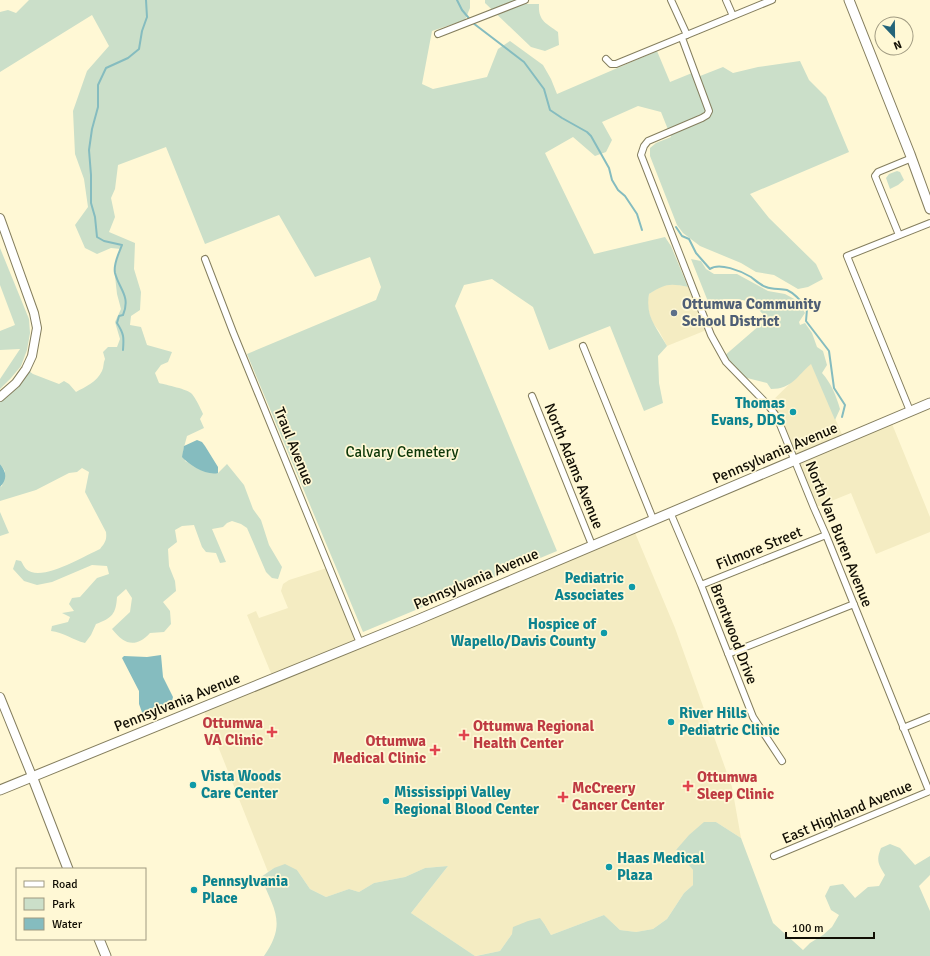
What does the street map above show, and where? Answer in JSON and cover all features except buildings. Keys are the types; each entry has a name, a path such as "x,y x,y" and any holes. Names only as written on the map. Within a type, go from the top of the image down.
{"main road":[{"path":"851,0 930,209"},
{"name":"Pennsylvania Avenue","path":"0,790 360,643 930,403"},
{"path":"32,776 68,868"},
{"path":"99,940 106,956"}],"street":[{"path":"438,34 525,0"},
{"path":"671,0 684,36"},
{"path":"726,0 733,16"},
{"path":"606,59 611,64 616,64 772,0"},
{"name":"North Van Buren Avenue","path":"684,36 709,111 707,115 702,118 654,138 644,146 641,155 711,335 726,362 768,405 777,417 826,534 929,791"},
{"path":"898,235 875,176 878,172 912,158"},
{"path":"0,218 34,313 37,328 32,356 26,369 16,383 0,397"},
{"path":"910,411 847,256 930,223"},
{"name":"Traul Avenue","path":"205,259 233,332 360,643"},
{"path":"582,346 653,519"},
{"name":"North Adams Avenue","path":"532,396 592,545"},
{"name":"Brentwood Drive","path":"670,512 701,585 753,717 782,761"},
{"name":"Filmore Street","path":"701,585 826,534"},
{"path":"728,654 854,604"},
{"path":"0,697 32,776"},
{"path":"903,728 930,717"},
{"name":"East Highland Avenue","path":"774,856 929,791"}],"shaded area":[{"path":"674,284 688,287 704,327 709,329 667,346 652,322 647,305 649,294 661,286"},
{"path":"811,363 844,439 890,419 930,517 930,532 876,554 851,493 814,508 795,460 768,405"},
{"name":"Ottumwa Regional Health Center","path":"633,528 675,628 732,787 741,838 716,822 676,850 693,870 693,885 684,893 667,919 653,929 636,932 620,930 604,915 551,935 545,925 512,934 500,951 475,956 411,913 448,866 425,868 405,877 374,883 359,892 349,889 326,897 310,889 297,870 274,868 268,872 204,711"},
{"path":"330,567 360,643 273,678 247,615 256,611 259,618 288,608 281,591 283,584 289,580"}],"green space":[{"name":"Calvary Cemetery","path":"29,0 470,0 470,8 465,20 432,31 422,84 433,89 487,77 498,49 510,41 543,65 557,94 657,51 670,82 692,73 695,78 723,67 733,73 758,67 800,61 809,80 826,97 849,152 750,194 769,218 816,264 823,279 808,287 798,289 774,275 756,272 741,263 700,246 683,233 677,225 650,156 650,148 656,143 671,137 661,112 638,106 602,122 612,140 606,152 595,156 573,137 545,153 594,254 665,237 671,246 688,287 676,285 663,286 649,294 648,302 650,316 667,346 658,356 659,383 663,403 644,411 610,326 549,350 533,307 492,279 464,285 455,306 557,551 363,632 247,354 376,300 381,287 370,257 315,277 279,215 205,244 166,147 118,165 115,189 111,198 115,217 109,232 135,243 134,269 141,292 140,310 131,316 130,325 141,327 147,345 172,352 168,362 161,365 155,373 159,383 190,392 195,398 203,414 200,419 204,428 187,436 183,451 185,461 218,473 227,464 244,485 253,509 261,520 269,545 282,567 278,579 272,578 266,572 247,528 241,524 232,521 223,527 212,529 226,562 220,563 216,553 206,552 202,547 194,525 182,526 175,530 177,542 168,549 169,566 175,581 176,591 163,602 170,611 171,624 164,632 150,633 145,638 135,643 130,643 121,638 112,629 130,612 132,598 126,589 117,597 116,608 112,615 106,620 96,624 85,643 81,642 60,633 51,631 52,626 68,622 70,617 62,613 74,611 69,604 72,598 80,597 97,578 109,574 107,566 92,565 52,582 37,585 24,581 13,569 16,560 21,561 26,569 33,572 42,573 52,571 74,562 102,547 106,539 106,532 85,492 89,472 82,468 77,472 69,473 36,490 0,501 0,487 2,486 5,471 0,464 0,397 26,369 33,374 59,384 64,381 76,392 90,384 100,375 105,359 103,352 108,347 117,347 120,339 115,322 121,309 117,294 114,267 121,249 111,248 97,254 85,248 75,225 88,207 84,179 75,154 73,111 87,71 109,46 92,15 0,72 0,12 8,10 16,13"},
{"path":"485,0 524,0 527,4 539,4 541,18 546,24 558,32 559,45 545,51 531,47 485,3"},
{"path":"897,171 900,172 904,180 890,189 886,178 889,174"},
{"path":"0,248 29,319 30,333 27,350 21,366 0,389 0,379 20,349 0,350 0,331 15,325 0,285"},
{"path":"691,259 701,261 706,269 714,274 737,274 768,291 785,294 798,301 805,313 799,322 800,325 805,323 812,333 817,347 823,351 827,365 822,373 833,390 840,409 835,420 811,364 794,381 784,387 778,388 771,389 767,383 739,376 723,357 767,319 752,302 737,299 724,299 709,304"},
{"path":"0,512 9,533 0,536"},
{"path":"704,822 716,822 741,838 773,923 803,950 832,927 839,915 831,910 825,896 830,886 843,884 855,898 868,887 879,886 885,875 878,862 881,848 890,844 900,848 915,865 930,856 930,875 919,886 930,911 930,956 476,956 500,951 512,934 513,927 540,918 551,935 604,915 620,930 636,932 653,929 667,919 684,893 693,885 693,870 676,850 689,835"},
{"path":"285,864 297,870 310,889 326,897 349,889 359,892 374,883 405,877 425,868 448,866 411,913 475,956 264,956 271,944 277,925 274,908 261,877 274,868"}],"water":[{"path":"197,440 202,442 205,446 218,467 218,473 209,473 198,469 182,457 184,446"},
{"path":"0,464 5,473 5,479 0,487"},
{"path":"161,655 163,677 173,697 172,701 169,701 164,707 143,715 139,704 139,691 122,658 124,656 147,657"}],"waterway":[{"path":"123,350 123,336 117,323 119,316 123,315 126,303 124,293 115,273 115,266 122,245 104,241 97,237 95,217 91,203 89,150 92,129 98,107 98,85 106,68 128,58 139,49 142,31 147,17 146,0"},
{"path":"457,0 462,10 473,23 524,62 544,89 550,110 587,132 591,136 609,168 612,180 637,214 642,230"},
{"path":"676,227 682,236 689,239 696,253 710,269 719,266 742,272 766,287 787,290 801,301 807,309 806,321 829,351 834,388 845,405 842,417"}],"place":[{"name":"Ottumwa Community School District","path":"674,313"},
{"name":"Thomas Evans, DDS","path":"793,412"},
{"name":"Pediatric Associates","path":"632,587"},
{"name":"Hospice of Wapello/Davis County","path":"604,633"},
{"name":"River Hills Pediatric Clinic","path":"671,722"},
{"name":"Ottumwa VA Clinic","path":"272,732"},
{"name":"Ottumwa Regional Health Center","path":"464,735"},
{"name":"Ottumwa Medical Clinic","path":"435,750"},
{"name":"Vista Woods Care Center","path":"193,785"},
{"name":"Ottumwa Sleep Clinic","path":"688,786"},
{"name":"McCreery Cancer Center","path":"563,797"},
{"name":"Mississippi Valley Regional Blood Center","path":"386,801"},
{"name":"Haas Medical Plaza","path":"609,867"},
{"name":"Pennsylvania Place","path":"194,890"}]}
